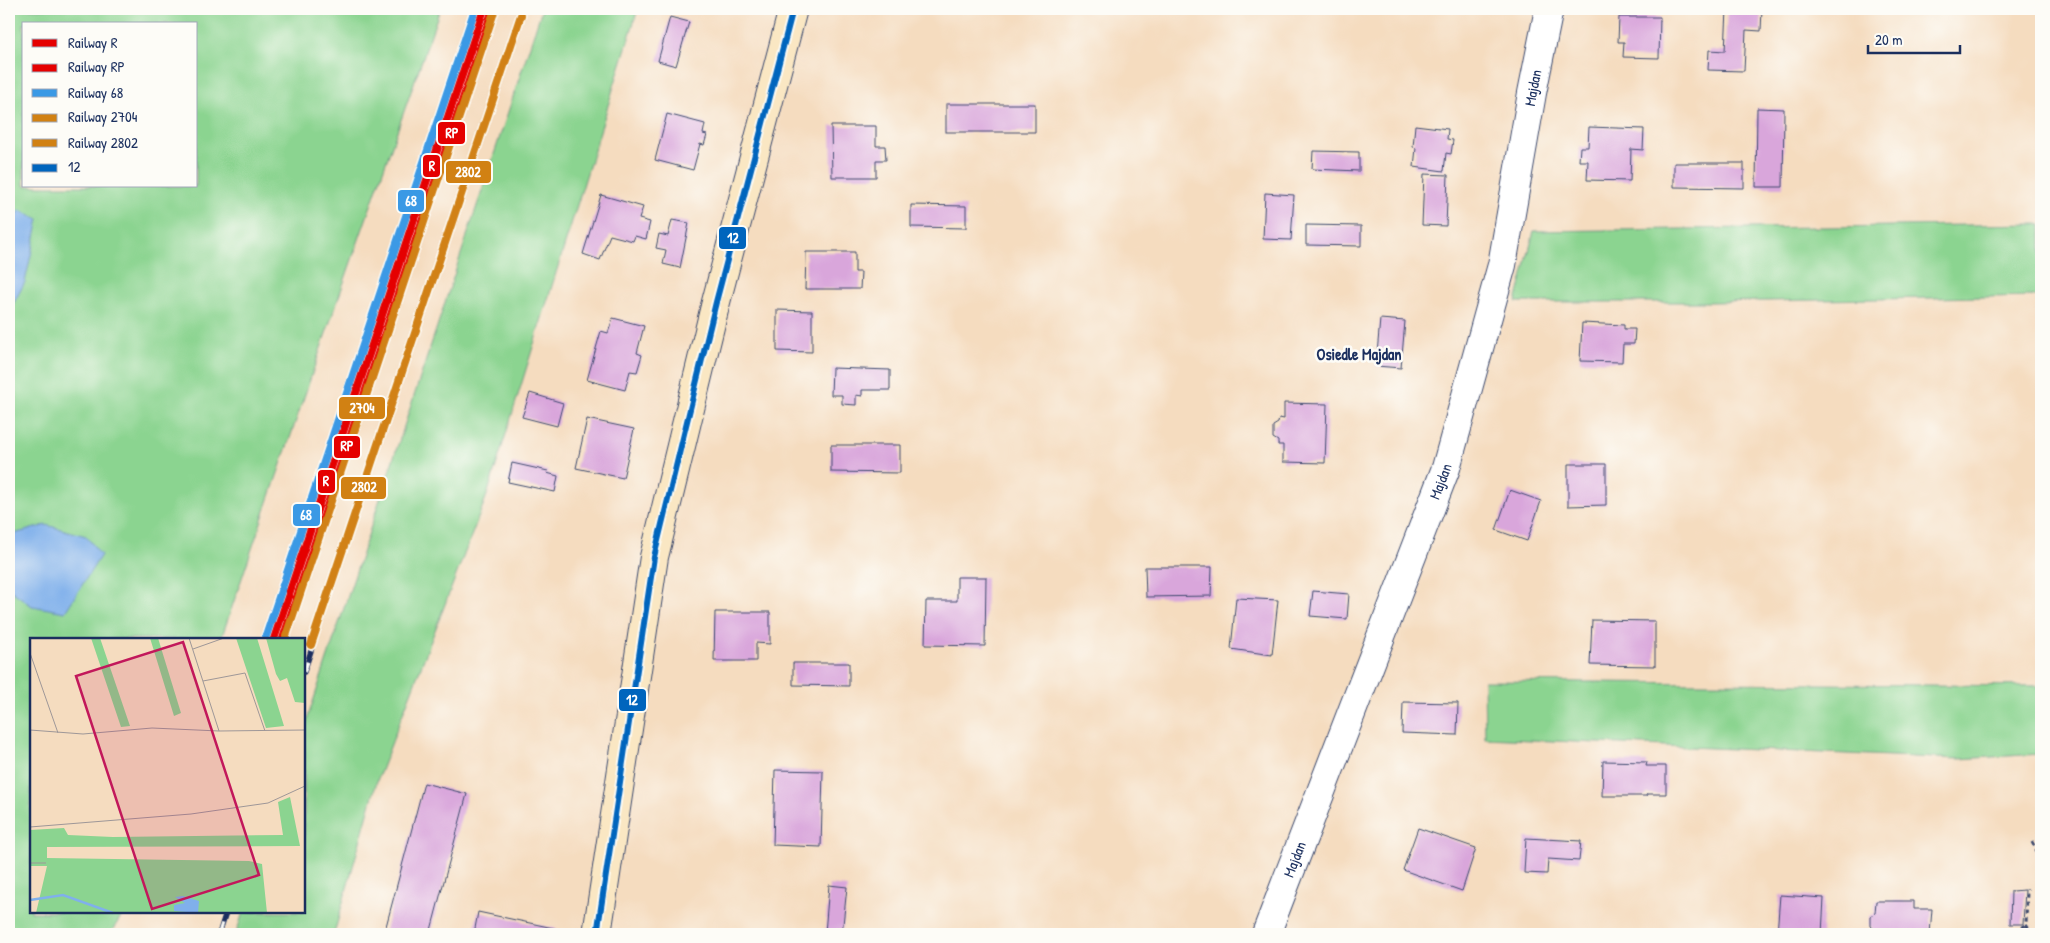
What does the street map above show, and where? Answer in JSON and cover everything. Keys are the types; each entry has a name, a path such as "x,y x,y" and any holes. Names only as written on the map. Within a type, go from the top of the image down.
{"street":[{"path":"597,934 654,557 719,293 793,9"},
{"name":"Majdan","path":"1266,934 1446,468 1502,265 1532,93 1550,9"}],"path":[{"path":"2032,842 2041,859"},
{"path":"2027,889 2026,925 2033,934"},
{"path":"2018,934 2020,929 2026,925"}],"green space":[{"path":"9,9 440,9 221,638 30,638 30,913 123,913 110,934 9,934"},
{"path":"542,9 638,9 487,495 377,781 334,934 236,934 243,913 305,913 305,726"},
{"path":"2041,224 2041,296 1712,302 1516,302 1534,231"},
{"path":"1484,681 2041,686 2041,754 1959,759 1485,738"}],"water":[{"path":"19,210 39,219 25,282 9,312 9,227"},
{"path":"46,525 86,536 101,555 65,612 32,606 9,589 9,553 14,534"}],"building":[{"path":"1727,9 1762,9 1761,31 1746,30 1744,71 1708,70 1709,50 1725,51"},
{"path":"670,17 689,22 676,66 658,61"},
{"path":"1619,17 1660,17 1659,58 1623,57 1624,42 1618,42"},
{"path":"946,104 1035,104 1035,132 946,132"},
{"path":"1757,108 1784,109 1783,187 1756,187"},
{"path":"667,114 705,124 703,134 707,135 704,145 700,144 693,170 655,160"},
{"path":"1415,125 1448,129 1447,139 1453,140 1451,154 1446,153 1444,171 1414,167 1416,148 1413,147"},
{"path":"831,126 876,126 876,146 885,146 886,160 876,160 876,177 832,177"},
{"path":"1589,127 1644,129 1643,150 1631,149 1630,181 1587,180 1588,161 1579,161 1580,147 1588,147"},
{"path":"1313,151 1359,152 1359,171 1312,169"},
{"path":"1674,163 1744,163 1744,188 1674,187"},
{"path":"1424,174 1448,175 1446,226 1422,225"},
{"path":"1265,193 1294,195 1291,240 1263,239"},
{"path":"601,195 643,207 639,219 650,222 646,239 635,236 633,241 610,235 600,260 583,254"},
{"path":"911,205 966,206 966,228 911,227"},
{"path":"672,220 689,223 680,268 663,264 666,250 656,248 659,234 668,236"},
{"path":"1306,225 1361,226 1361,246 1306,245"},
{"path":"806,252 855,252 855,272 861,272 860,289 805,289"},
{"path":"777,310 812,311 812,352 777,351"},
{"path":"613,318 644,326 637,353 642,355 637,372 630,371 625,390 587,380 601,331 608,333"},
{"path":"1380,319 1405,321 1401,368 1376,366"},
{"path":"1582,323 1624,325 1624,329 1635,329 1634,344 1623,344 1622,362 1580,361"},
{"path":"832,368 890,370 890,390 862,390 862,396 856,395 856,405 842,404 842,395 831,395"},
{"path":"530,393 563,403 557,426 522,417"},
{"path":"1284,403 1327,404 1325,463 1283,462 1283,445 1278,445 1278,441 1273,438 1273,426 1278,423 1279,418 1284,419"},
{"path":"587,419 634,429 623,478 576,468"},
{"path":"831,445 900,445 900,473 831,472"},
{"path":"512,463 548,471 547,473 558,476 555,492 508,482"},
{"path":"1568,464 1606,464 1606,505 1568,506"},
{"path":"1510,490 1541,501 1527,541 1496,530"},
{"path":"1145,567 1212,567 1211,596 1146,597"},
{"path":"957,577 986,577 985,646 925,645 926,601 957,601"},
{"path":"1313,591 1349,594 1347,619 1310,616"},
{"path":"1236,598 1278,600 1272,655 1231,649"},
{"path":"715,612 770,612 770,644 756,643 756,661 714,661"},
{"path":"1592,620 1655,621 1655,666 1590,665"},
{"path":"793,663 849,663 849,686 793,685"},
{"path":"1403,702 1458,703 1457,735 1402,733"},
{"path":"1603,761 1647,762 1646,766 1666,766 1666,794 1602,796"},
{"path":"775,770 823,771 821,847 773,845"},
{"path":"424,783 467,794 430,934 384,934"},
{"path":"1418,828 1476,848 1462,891 1403,870"},
{"path":"1526,838 1581,841 1579,861 1548,859 1547,874 1524,873"},
{"path":"829,885 847,887 842,934 825,933"},
{"path":"2025,890 2023,924 2010,924 2011,891"},
{"path":"1780,895 1824,898 1822,934 1777,934"},
{"path":"1876,901 1914,901 1914,909 1932,909 1930,934 1874,934 1874,930 1870,926 1870,916 1875,913"},
{"path":"478,912 558,929 556,934 474,934"}],"railway":[{"path":"305,669 524,9"},
{"path":"219,934 226,913"}],"rail line":[{"name":"68","path":"266,636 475,9"},
{"name":"R","path":"274,638 484,9"},
{"name":"2704","path":"286,636 495,9"},
{"name":"RP","path":"283,638 492,12"},
{"name":"2802","path":"311,645 521,15"}],"transit line":[{"name":"12","path":"597,934 654,557 716,302 793,9"}],"district":[{"name":"Osiedle Majdan","path":"1359,354"}]}
